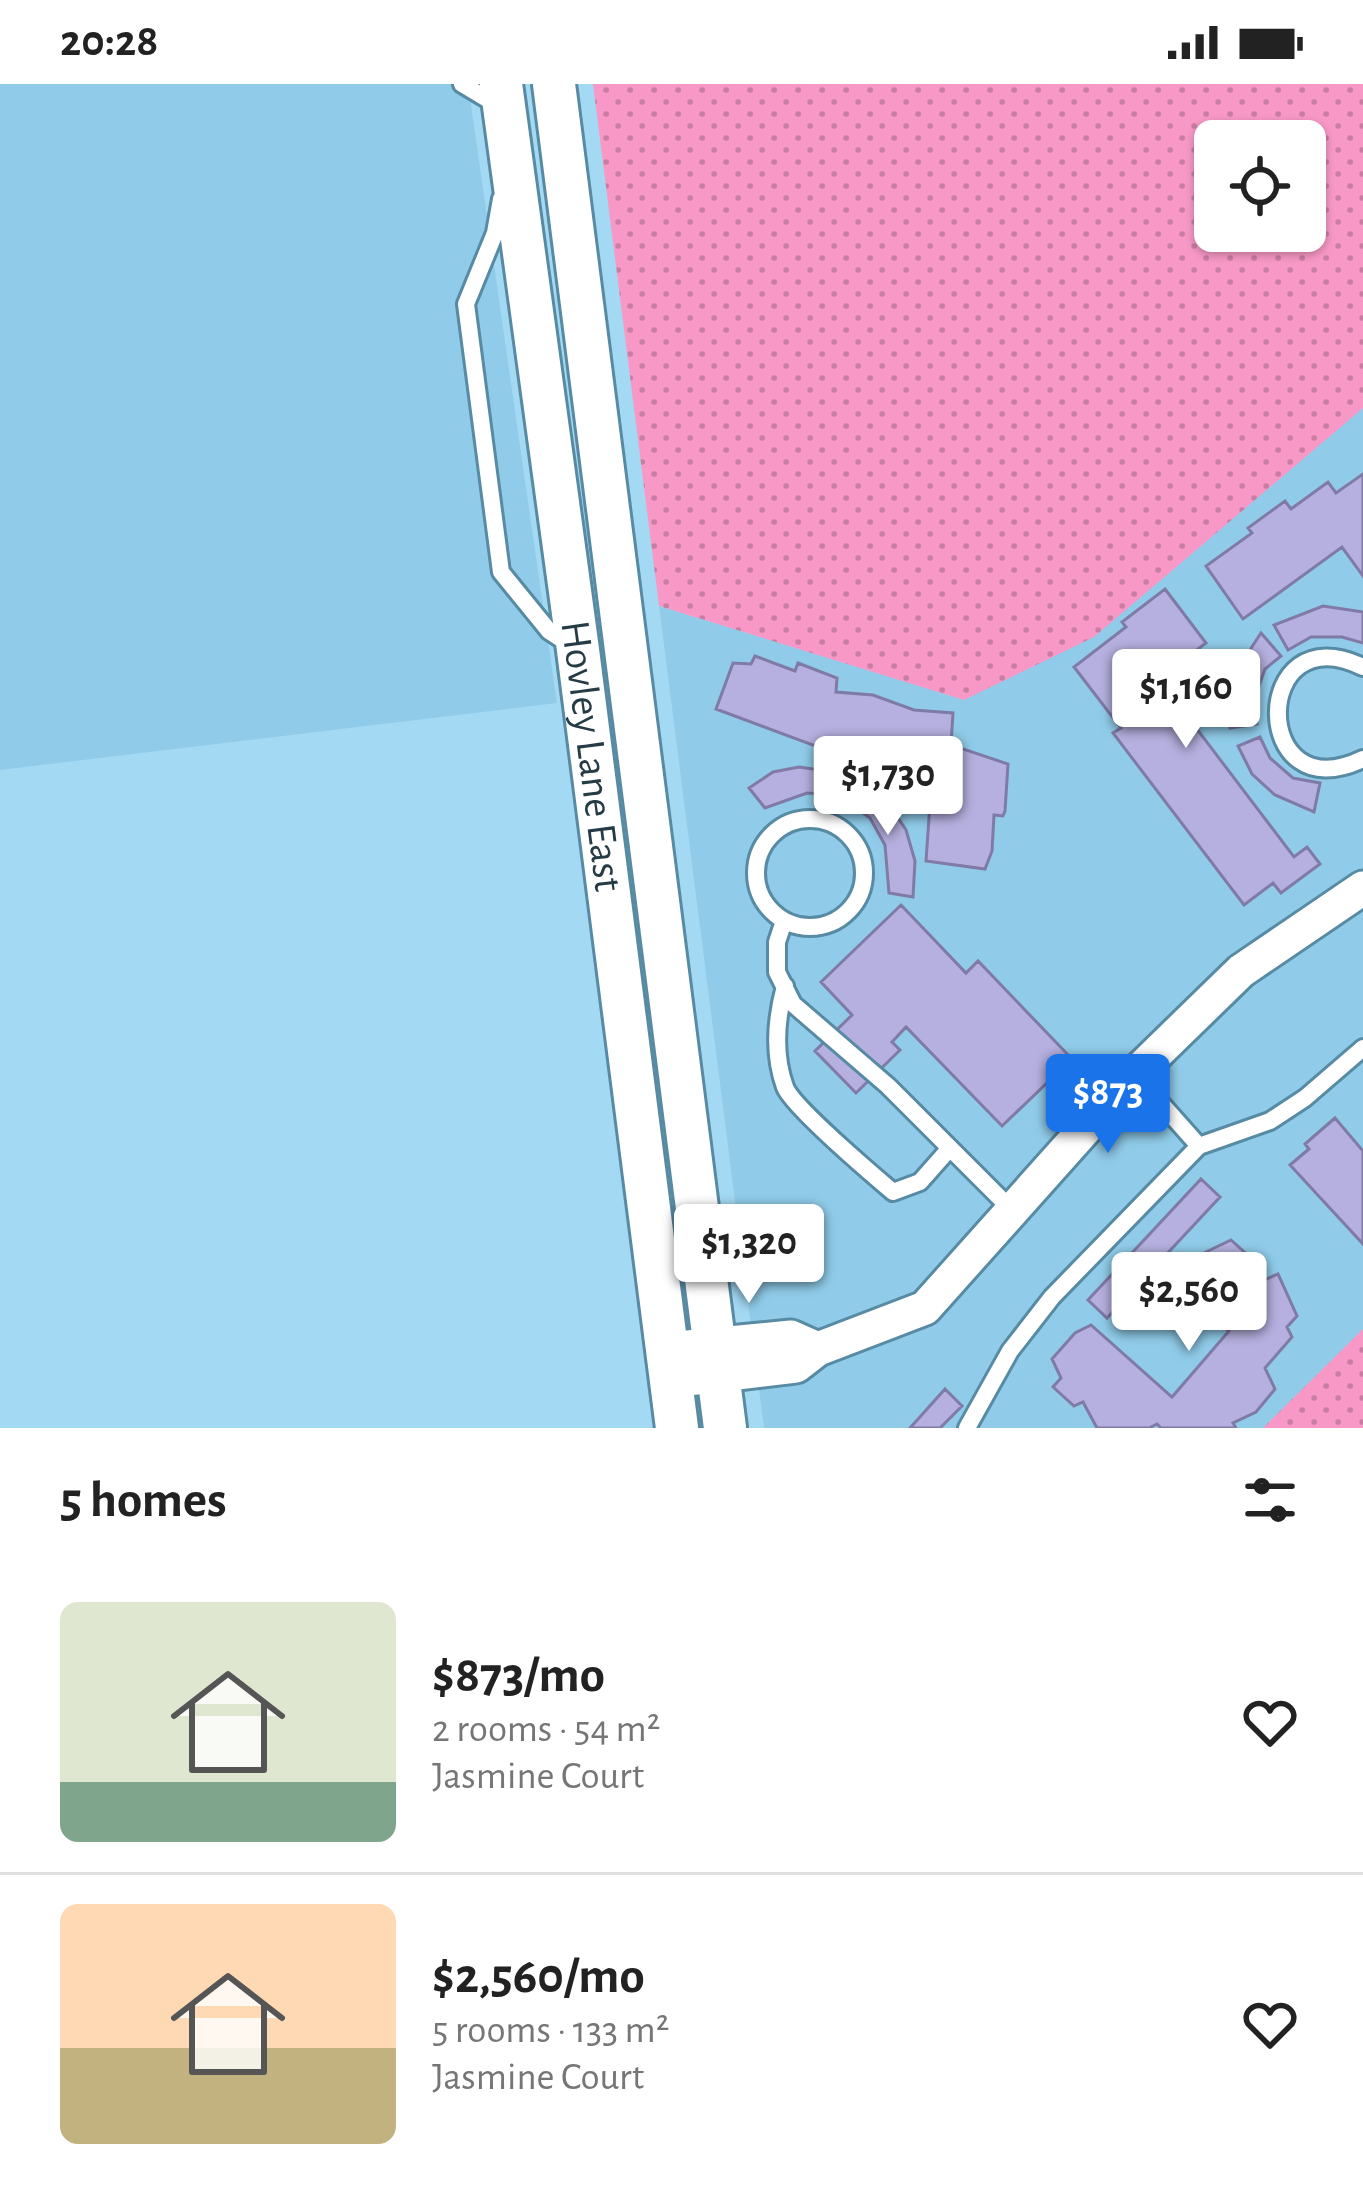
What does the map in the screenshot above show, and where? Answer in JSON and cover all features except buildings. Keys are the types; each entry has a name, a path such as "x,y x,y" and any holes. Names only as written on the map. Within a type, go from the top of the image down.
{"street":[{"name":"Hovley Lane East","path":"554,84 725,1428"},
{"name":"Hovley Lane East","path":"502,96 677,1428"},
{"path":"669,1365 717,1360 796,1366 818,1349 925,1308 1135,1074 1241,970 1363,888"}],"lane":[{"path":"462,84 502,96"},
{"path":"510,151 495,233 466,304 501,572 549,631 578,650"},
{"path":"1363,667 1330,657 1312,660 1296,669 1276,701 1281,738 1308,765 1346,768 1363,760"},
{"path":"808,819 841,830 861,856 864,872 855,903 844,915 815,928 784,921 760,895 756,878 764,844 776,831 808,819"},
{"path":"784,921 777,942 777,972 793,1004 888,1086 1013,1211"},
{"path":"784,986 775,1025 786,1091 854,1158 893,1192 920,1182 950,1148"},
{"path":"968,1428 1010,1351 1052,1297 1199,1146 1270,1121 1305,1099 1363,1048"},
{"path":"1135,1074 1199,1146"}],"shaded area":[{"path":"0,84 468,84 557,703 0,770"},
{"path":"593,84 1363,84 1363,408 1094,637 964,700 659,606"},
{"path":"1363,408 1363,1329 1263,1428 764,1428 659,606 965,700"},
{"path":"1363,1329 1363,1428 1263,1428"}]}
